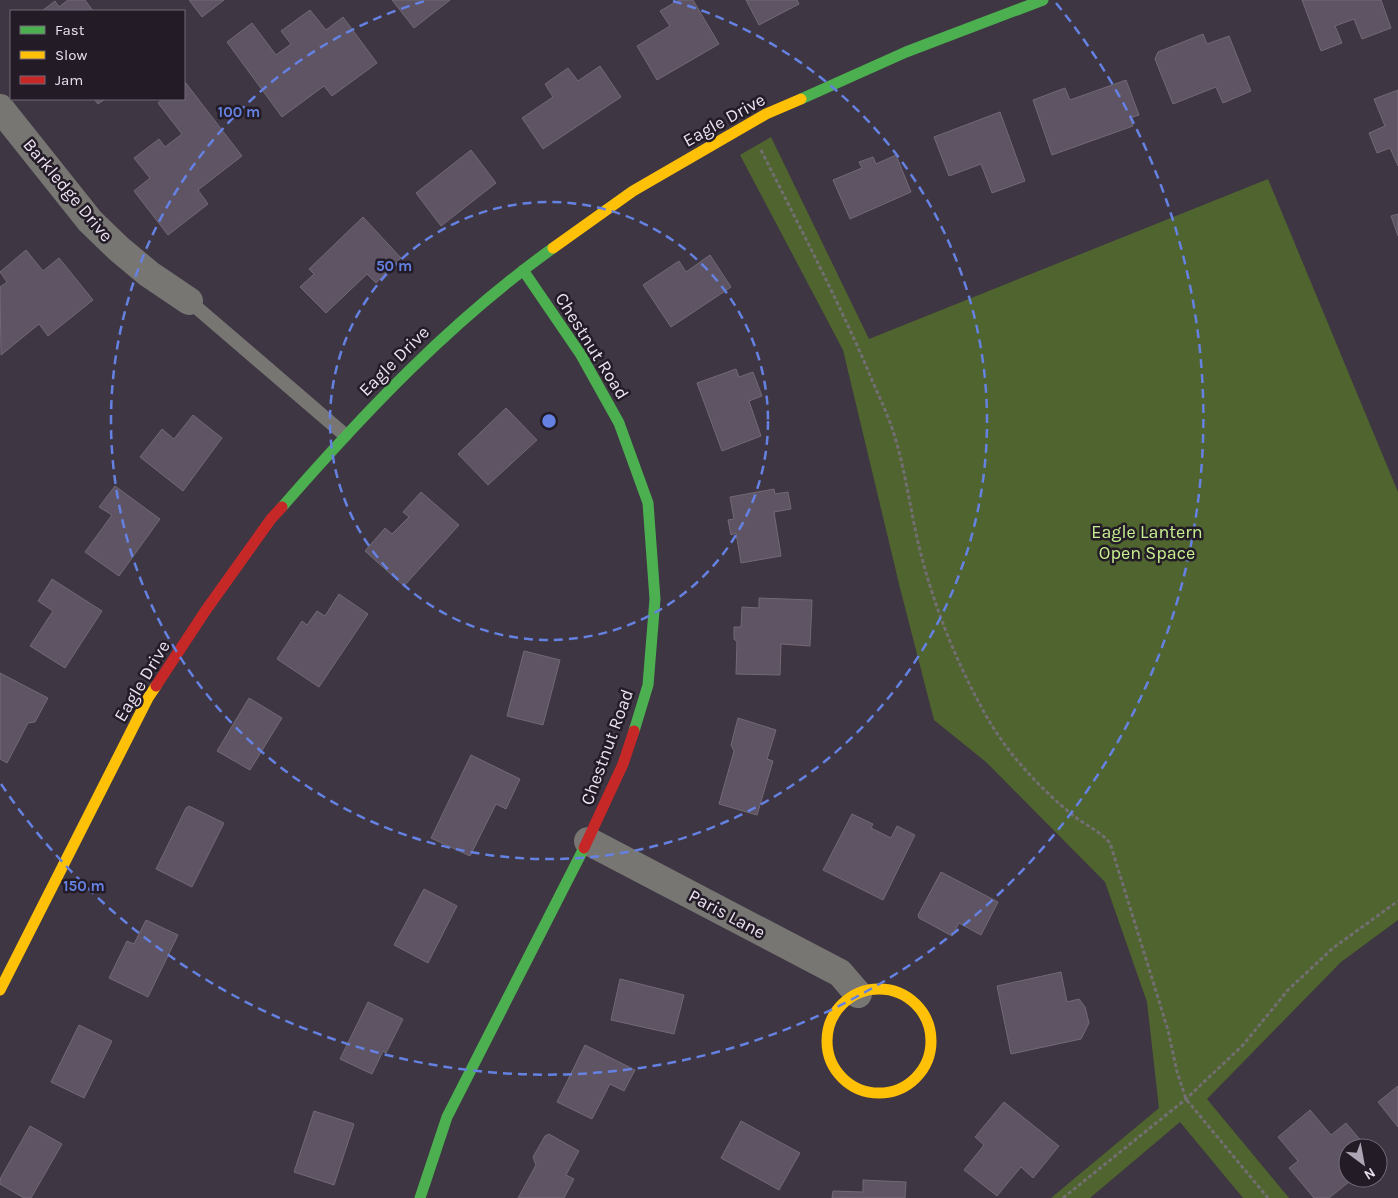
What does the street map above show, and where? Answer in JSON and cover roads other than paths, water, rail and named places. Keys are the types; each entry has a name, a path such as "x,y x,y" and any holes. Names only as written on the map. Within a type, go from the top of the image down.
{"street":[{"name":"Eagle Drive","path":"0,990 148,698 206,610 271,519 345,435 430,348 524,270 633,192 766,114 906,52 1043,0"},
{"name":"Barkledge Drive","path":"0,108 90,221 142,268 190,301"},
{"name":"Chestnut Road","path":"420,1198 447,1117 588,842 623,764 648,685 655,599 648,503 619,423 581,355 524,270"},
{"name":"Paris Lane","path":"588,842 840,973 858,994"},
{"path":"868,990 886,990 902,995 916,1005 926,1019 930,1036 929,1054 922,1070 910,1082 895,1090 878,1093 862,1090 847,1082 836,1071 829,1056 827,1039 830,1022 838,1008 858,994 868,990"}],"lane":[{"path":"190,301 345,435"}],"park label":[{"name":"Eagle Lantern Open Space","path":"1147,542"}]}
